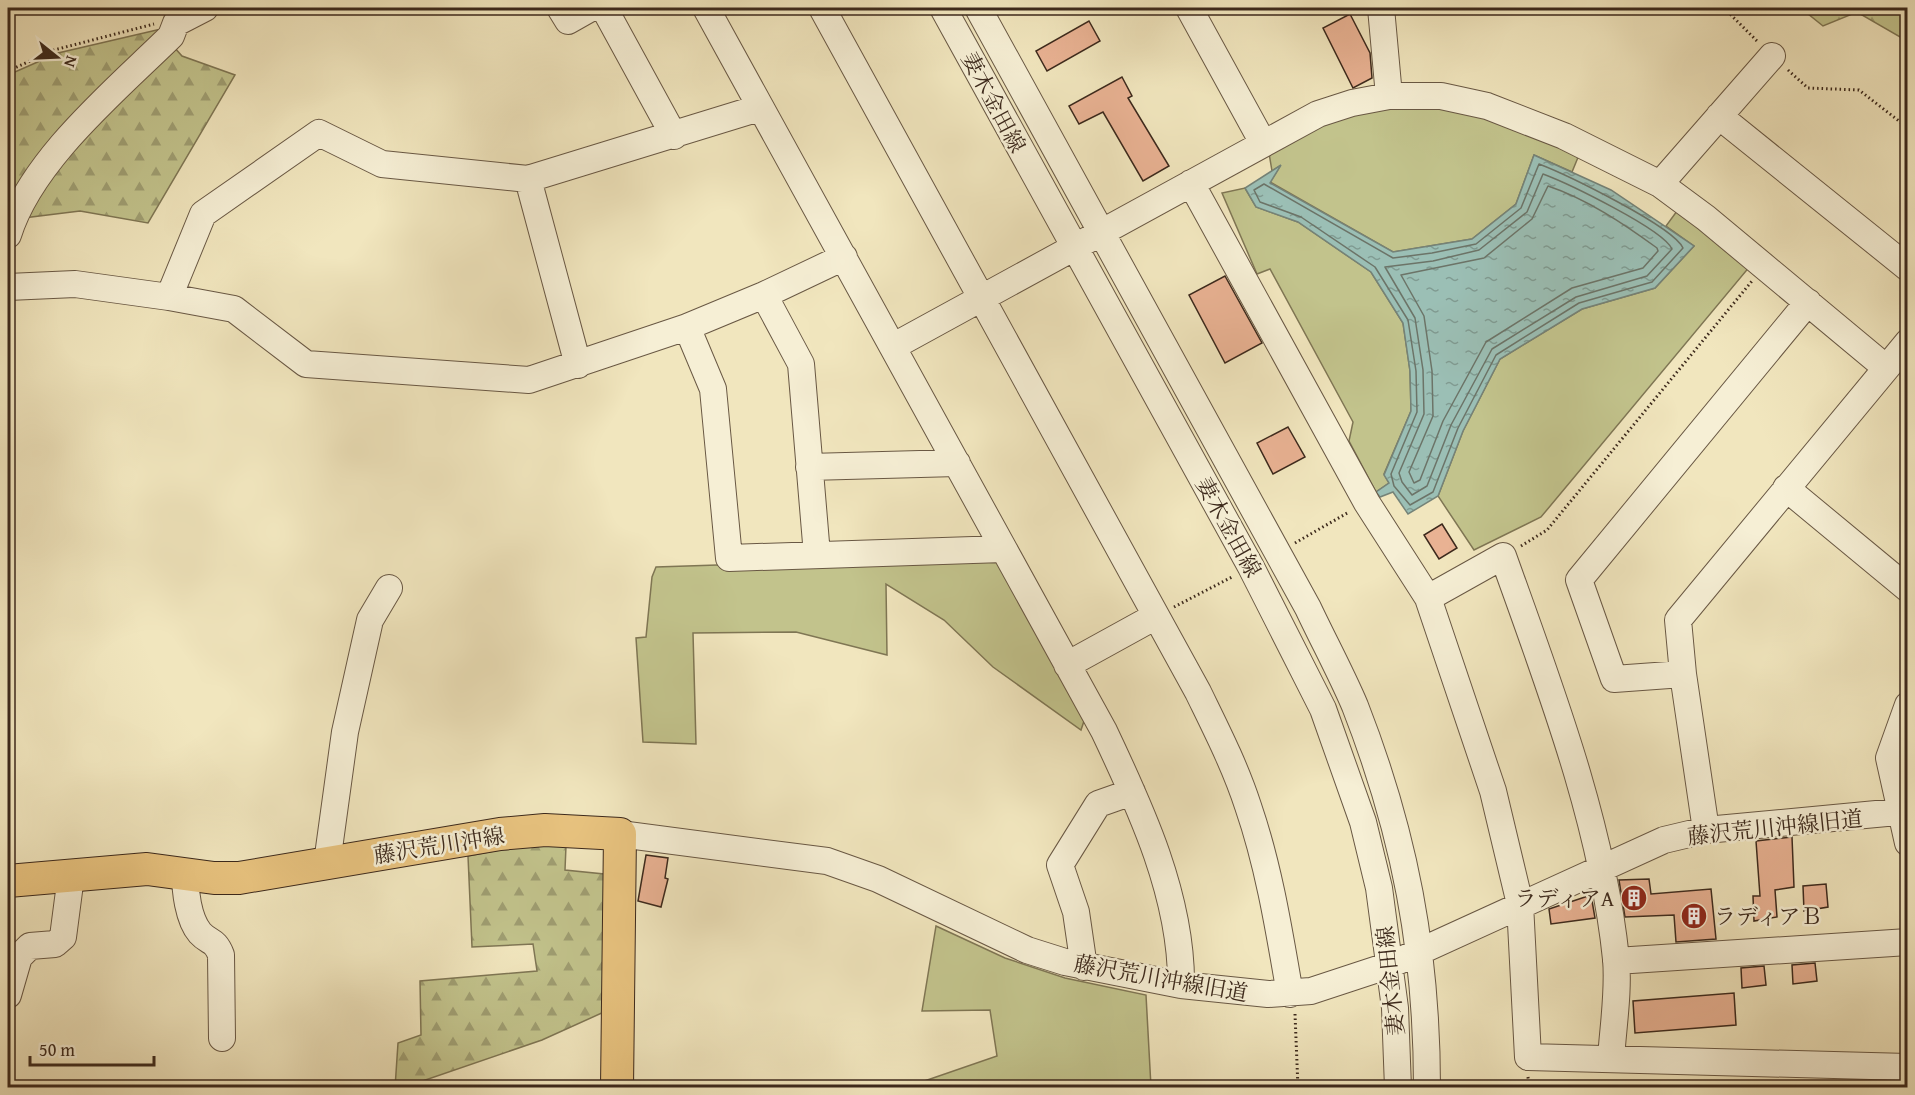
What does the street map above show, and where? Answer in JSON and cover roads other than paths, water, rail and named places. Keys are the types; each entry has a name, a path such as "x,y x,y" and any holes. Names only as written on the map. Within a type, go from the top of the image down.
{"main road":[{"name":"藤沢荒川沖線","path":"8,880 147,869 213,878 239,878 500,834 556,830 620,834"},
{"path":"617,1088 620,834"}],"street":[{"path":"8,235 17,211 38,175 95,110 171,36 176,23 204,8"},
{"path":"560,8 568,21 591,8"},
{"path":"604,8 674,136"},
{"path":"706,8 1104,731 1132,792 1162,874 1176,930 1181,986"},
{"path":"822,8 983,297 1229,755 1248,806 1273,894 1292,998"},
{"name":"妻木金田線","path":"943,8 1073,248 1251,567 1323,709 1363,822 1379,888 1390,965 1398,1088"},
{"name":"妻木金田線","path":"978,8 1308,608 1354,705 1392,815 1414,909 1426,1012 1427,1088"},
{"path":"1189,8 1263,143"},
{"path":"1381,8 1389,96"},
{"path":"1660,184 1772,56"},
{"path":"894,346 1318,114 1352,103 1389,96 1441,96 1487,106 1564,136 1660,184 1764,266 1885,367"},
{"path":"170,297 203,214 319,133 382,164 528,179 759,108"},
{"path":"1719,116 1908,268"},
{"path":"528,179 578,365"},
{"path":"1191,183 1367,503 1428,598 1493,791 1520,904 1528,1057 1908,1068"},
{"path":"8,287 75,284 170,297 234,309 306,364 529,380 687,327 764,295 844,257"},
{"path":"764,295 801,364 817,555"},
{"path":"1683,674 1614,679 1579,580 1808,302"},
{"path":"687,327 713,389 729,558 1004,549"},
{"path":"1706,830 1683,674 1678,620 1908,342"},
{"path":"809,467 957,464"},
{"path":"1786,488 1908,589"},
{"path":"1428,598 1503,556 1554,700 1601,869 1616,961 1611,1059"},
{"path":"327,863 345,732 365,642 370,620 389,588"},
{"path":"1067,665 1156,616"},
{"path":"1908,705 1889,758 1904,813 1908,843"},
{"path":"1083,967 1076,912 1060,865 1098,804 1132,792"},
{"name":"藤沢荒川沖線旧道","path":"620,834 806,864 827,861 878,879 1027,950 1083,967 1181,986 1292,998 1390,965 1664,840 1706,830 1904,813"},
{"path":"185,873 185,887 199,932 217,944 221,956 222,1038"},
{"path":"8,995 19,957 30,946 54,944 63,937 71,876"},
{"path":"1616,961 1908,942"}],"water":[{"path":"1534,155 1611,190 1694,246 1655,288 1582,309 1500,359 1463,431 1438,496 1408,514 1393,492 1380,497 1376,492 1389,483 1384,475 1411,411 1410,371 1403,323 1371,272 1298,222 1256,207 1245,188 1281,165 1270,183 1393,252 1472,239 1516,204"}],"place":[{"name":"ラディアA","path":"1634,898"},
{"name":"ラディアＢ","path":"1694,916"}]}
